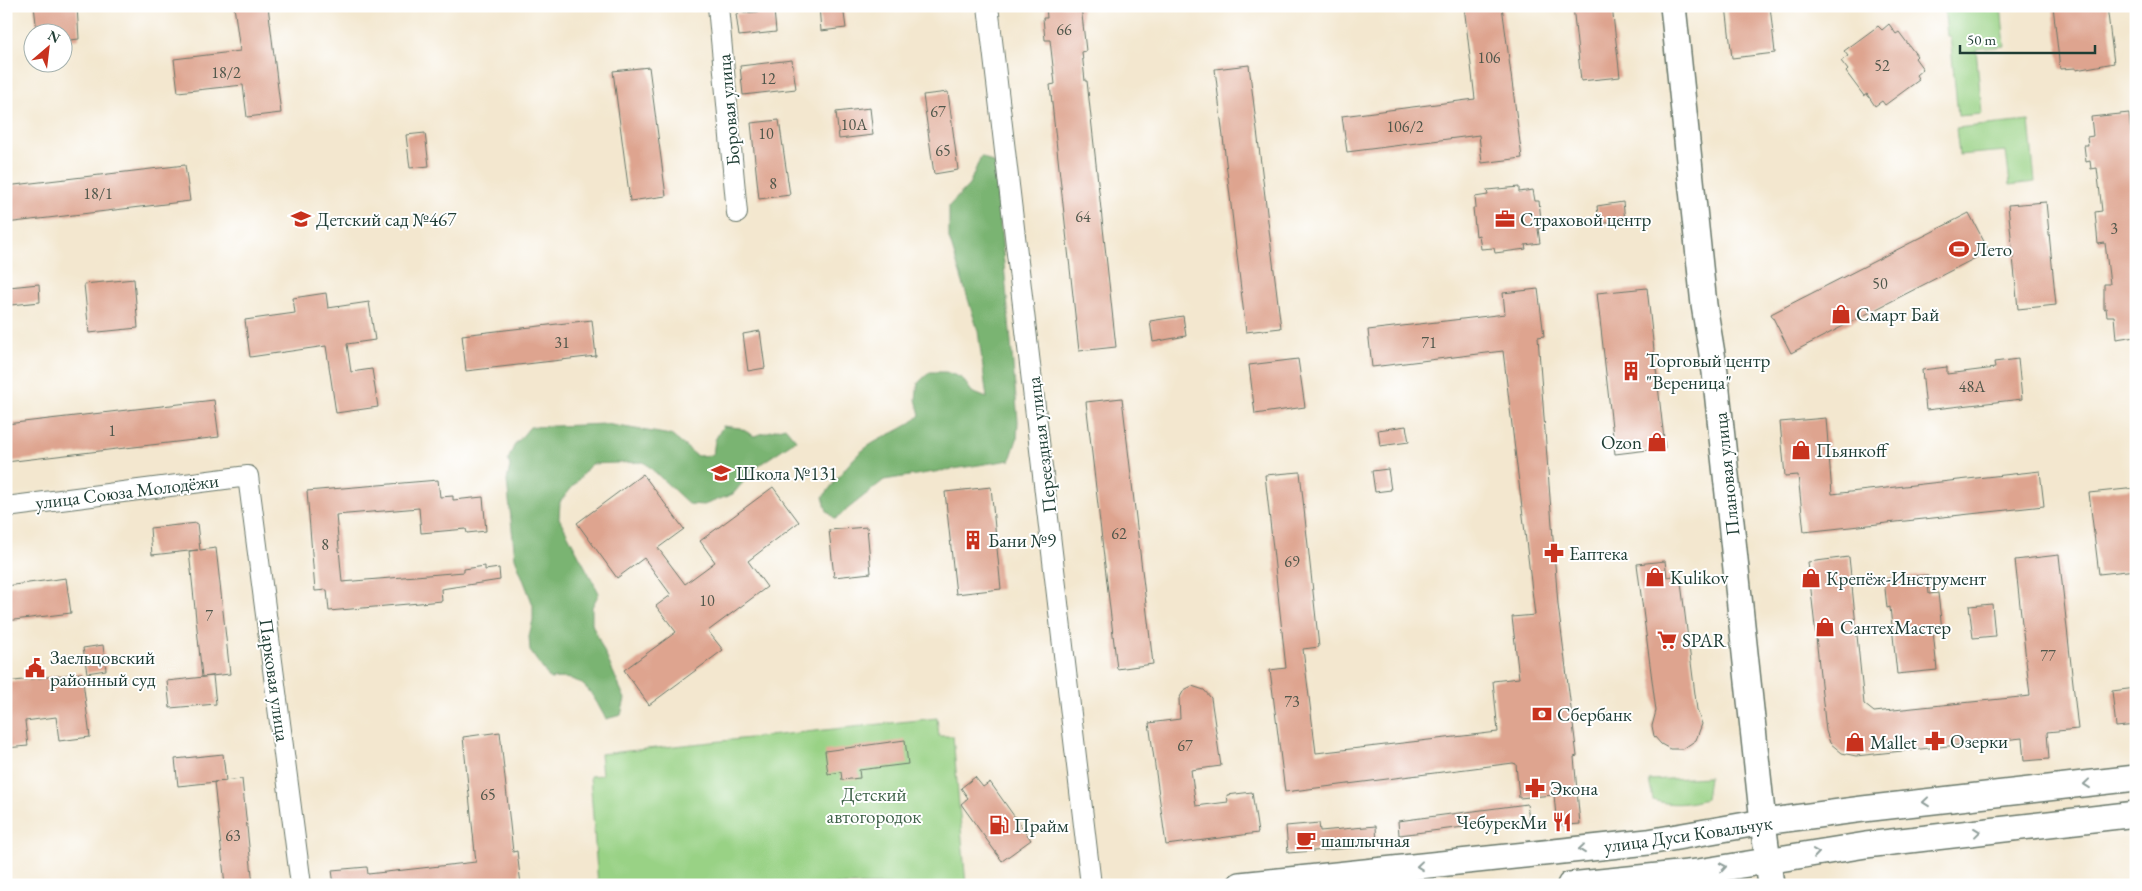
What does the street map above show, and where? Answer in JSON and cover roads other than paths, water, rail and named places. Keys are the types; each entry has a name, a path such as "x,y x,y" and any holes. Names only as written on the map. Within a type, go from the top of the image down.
{"main road":[{"name":"Плановая улица","path":"1673,6 1704,305 1715,372 1763,822 1772,885"},
{"name":"улица Дуси Ковальчук","path":"1240,885 1648,842 1763,822 2136,778"},
{"name":"улица Дуси Ковальчук","path":"1570,885 1698,872 1866,845 2136,814"}],"street":[{"name":"Боровая улица","path":"718,6 737,214"},
{"name":"Переездная улица","path":"988,6 1091,885"},
{"name":"улица Союза Молодёжи","path":"6,507 248,476"},
{"name":"Парковая улица","path":"248,476 301,885"}],"place":[{"name":"Детский сад №467","path":"301,219"},
{"name":"Страховой центр","path":"1505,219"},
{"name":"Лето","path":"1959,249"},
{"name":"Смарт Бай","path":"1841,314"},
{"name":"Торговый центр \"Вереница\"","path":"1631,371"},
{"name":"Ozon","path":"1657,442"},
{"name":"Пьянкоff","path":"1801,450"},
{"name":"Школа №131","path":"721,473"},
{"name":"Бани №9","path":"973,540"},
{"name":"Еаптека","path":"1554,553"},
{"name":"Kulikov","path":"1655,577"},
{"name":"Крепёж-Инструмент","path":"1811,578"},
{"name":"СантехМастер","path":"1825,627"},
{"name":"SPAR","path":"1667,640"},
{"name":"Заельцовский районный суд","path":"35,668"},
{"name":"Сбербанк","path":"1542,714"},
{"name":"Озерки","path":"1935,741"},
{"name":"Mallet","path":"1855,742"},
{"name":"Экона","path":"1535,788"},
{"name":"ЧебурекМи","path":"1562,822"},
{"name":"Прайм","path":"999,825"},
{"name":"шашлычная","path":"1306,840"}],"park label":[{"name":"Детский автогородок","path":"874,805"}]}
